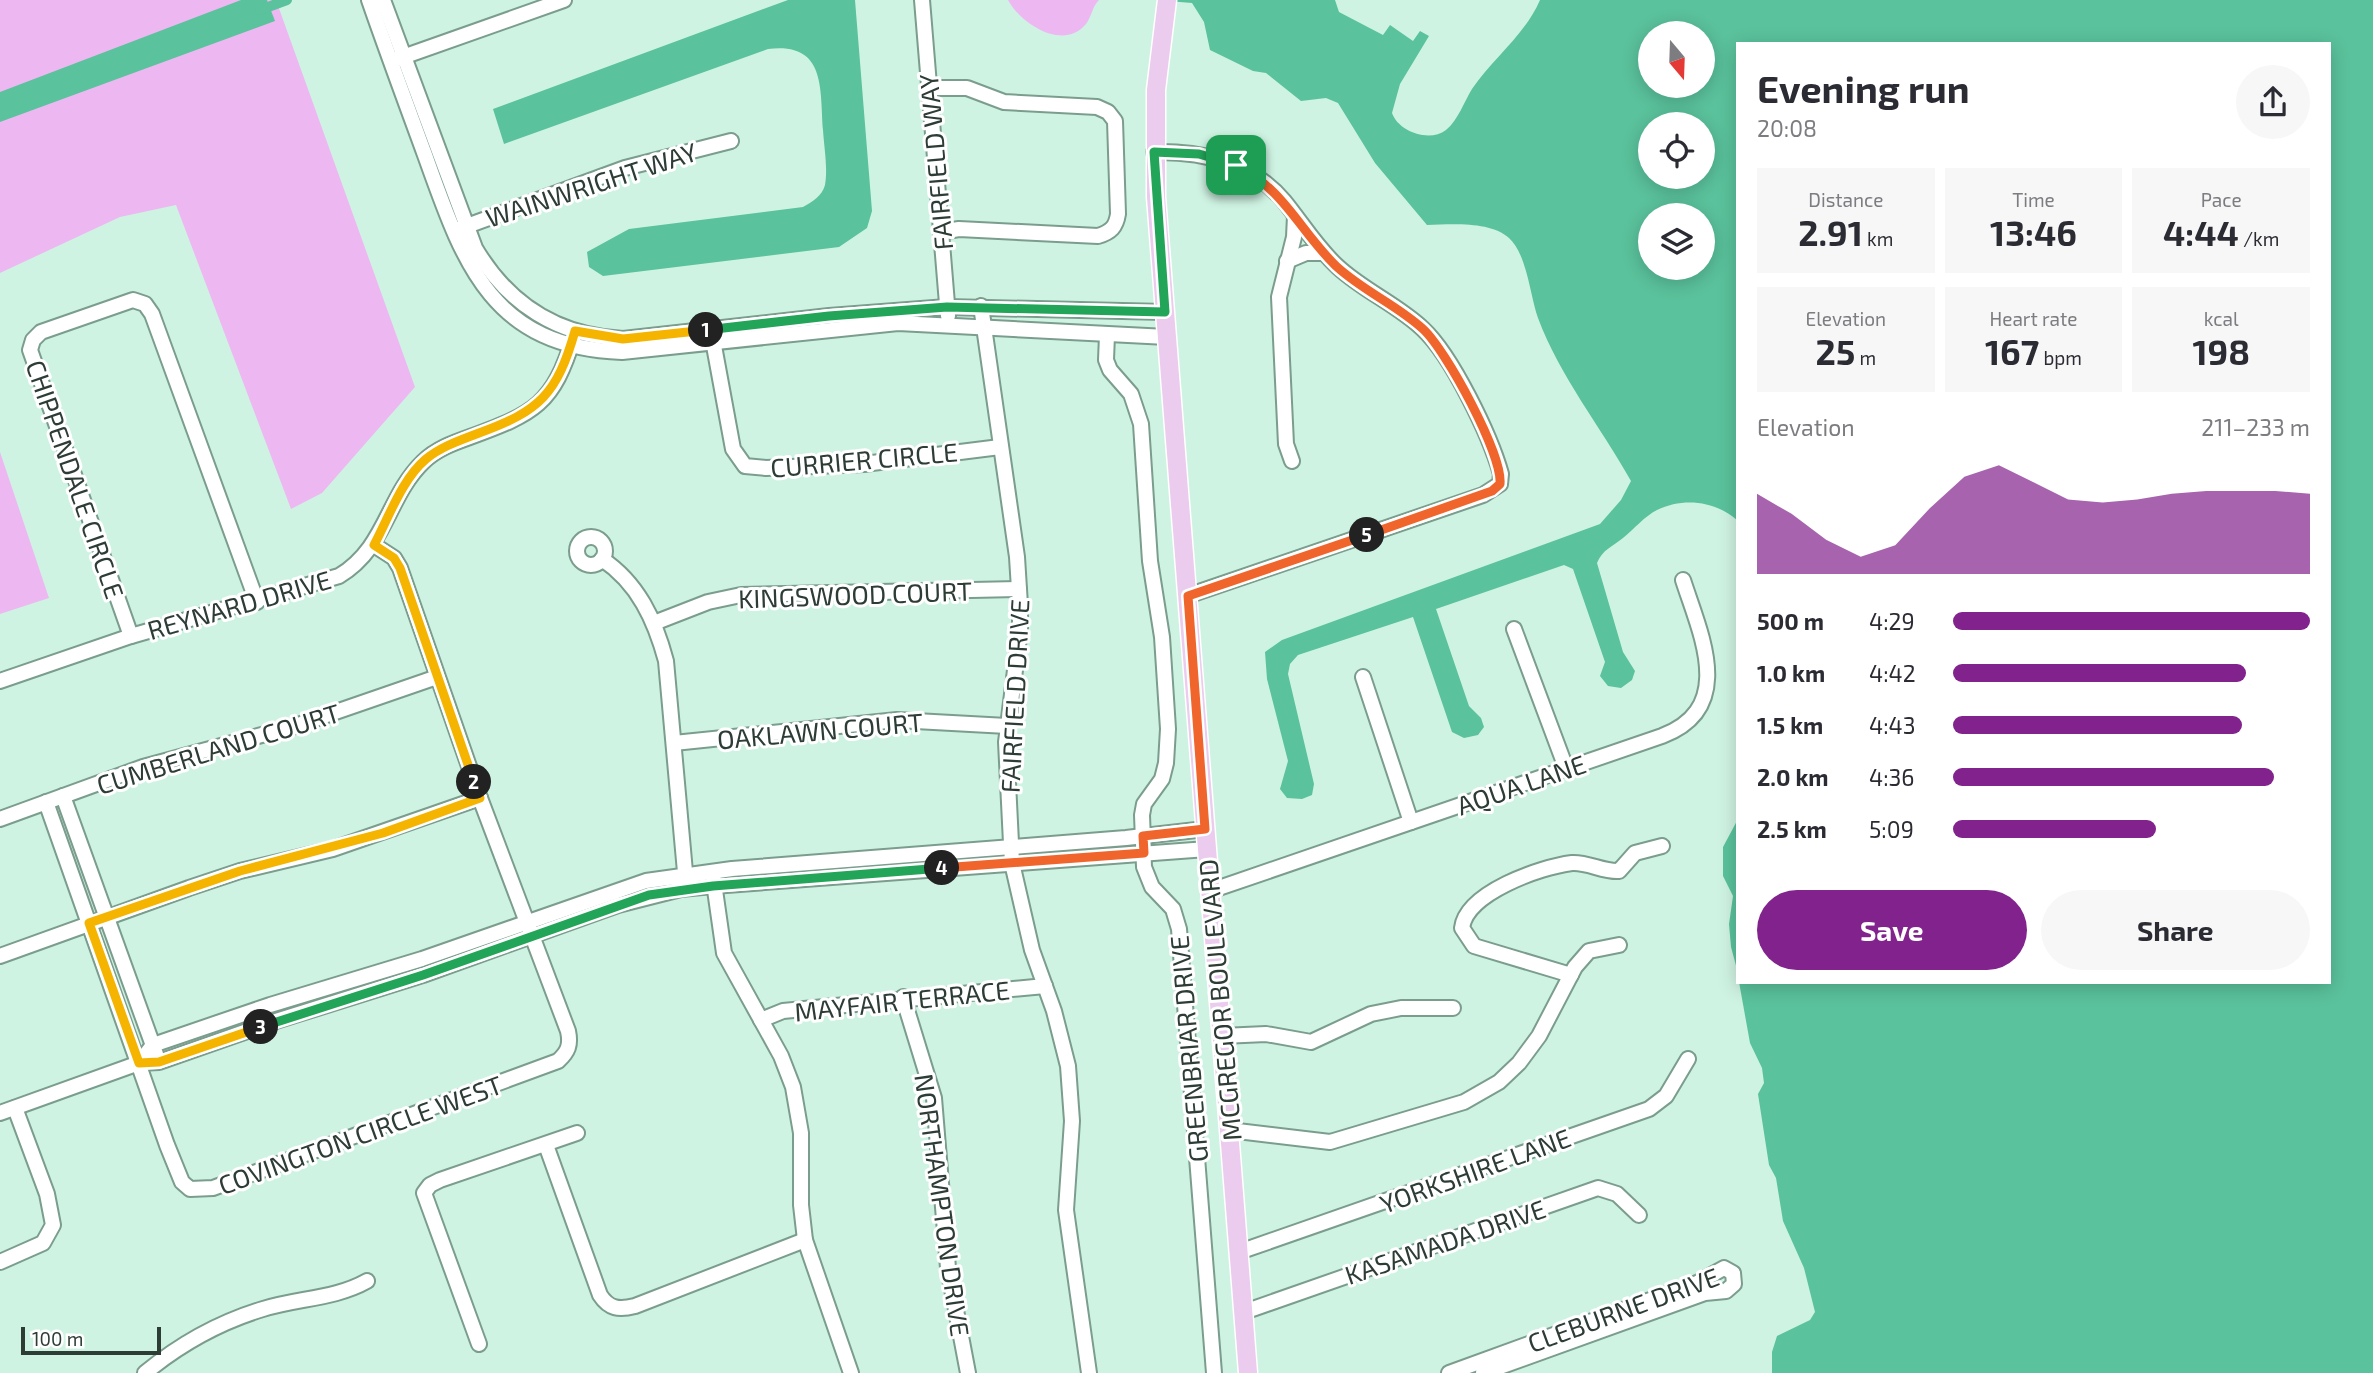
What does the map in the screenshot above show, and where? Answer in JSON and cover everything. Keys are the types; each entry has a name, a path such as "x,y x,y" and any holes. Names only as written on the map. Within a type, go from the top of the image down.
{"main road":[{"name":"MCGREGOR BOULEVARD","path":"1166,5 1156,90 1154,152 1248,1373"}],"street":[{"path":"369,0 397,59 459,229 487,269 517,300 573,338 712,336 865,325 949,324 1167,337"},
{"path":"383,0 397,59"},
{"path":"397,59 564,0"},
{"name":"FAIRFIELD WAY","path":"922,0 949,324"},
{"path":"929,88 967,88 1004,102 1097,107 1108,111 1115,121 1118,214 1116,224 1108,233 1098,236 958,229 941,232"},
{"name":"WAINWRIGHT WAY","path":"459,229 625,168 731,141"},
{"path":"1154,152 1199,154 1236,165 1264,181 1323,253 1352,280 1415,323 1439,347 1494,454 1501,474 1500,484 1483,495 1188,596"},
{"path":"1292,461 1285,436 1279,297 1294,237 1295,216"},
{"path":"1287,261 1306,253 1323,253"},
{"name":"CHIPPENDALE CIRCLE","path":"131,636 30,350 33,340 41,332 133,300 145,304 152,314 257,602"},
{"name":"FAIRFIELD DRIVE","path":"981,306 1019,589 1020,630 1007,726 1006,764 1012,863 1024,919 1068,1066 1072,1121 1066,1210 1088,1373"},
{"path":"712,336 842,314 947,307 1165,312"},
{"name":"GREENBRIAR DRIVE","path":"1107,335 1106,360 1110,370 1131,394 1141,425 1150,561 1158,597 1166,686 1166,763 1162,779 1144,804 1144,853 1148,878 1174,909 1179,929 1214,1373"},
{"name":"CURRIER CIRCLE","path":"712,336 733,449 745,466 766,468 864,464 1000,447"},
{"name":"REYNARD DRIVE","path":"0,681 131,636 257,602 339,576 360,562 374,545 406,484 424,461 446,446 510,422 533,410 557,383 573,338"},
{"path":"374,545 394,558 400,568 480,798 533,936"},
{"path":"603,559 629,582 654,623 666,661 686,881"},
{"name":"AQUA LANE","path":"1210,891 1673,732 1698,709 1708,680 1707,657 1683,580"},
{"name":"KINGSWOOD COURT","path":"654,623 708,601 741,595 1019,589"},
{"path":"1514,629 1566,768"},
{"name":"CUMBERLAND COURT","path":"0,819 192,752 341,712 437,677"},
{"path":"1363,677 1411,822"},
{"name":"OAKLAWN COURT","path":"674,743 897,720 1007,726"},
{"path":"63,796 159,1062"},
{"path":"0,956 240,871 383,833 480,798"},
{"name":"COVINGTON CIRCLE WEST","path":"46,802 177,1172 190,1189 202,1191 548,1066 566,1053 570,1044 568,1031 533,936"},
{"path":"0,1113 139,1063 159,1062 281,1019 404,973 528,921 646,881 686,881 1205,829"},
{"path":"1571,975 1485,951 1466,939 1462,928 1468,911 1490,892 1505,884 1574,863 1619,872 1641,850 1662,846"},
{"path":"713,878 1012,863 1206,849"},
{"path":"713,878 724,953 790,1077 798,1109 805,1240 850,1373"},
{"path":"139,1063 153,1045 276,1003 404,973 533,936 686,881"},
{"path":"1229,1130 1330,1142 1464,1102 1499,1082 1519,1063 1539,1036 1571,975 1589,951 1619,944"},
{"name":"MAYFAIR TERRACE","path":"761,1020 783,1011 903,997 1045,986"},
{"name":"NORTHAMPTON DRIVE","path":"903,997 934,1098 948,1268 968,1373"},
{"path":"276,1003 281,1019"},
{"path":"1222,1036 1266,1034 1311,1042 1370,1014 1401,1009 1453,1008"},
{"name":"YORKSHIRE LANE","path":"1239,1252 1649,1109 1666,1096 1688,1059"},
{"path":"0,1262 43,1243 53,1225 47,1194 15,1108"},
{"path":"479,1344 424,1194 430,1185 577,1133"},
{"path":"546,1145 600,1295 605,1304 615,1309 635,1306 805,1240"},
{"name":"KASAMADA DRIVE","path":"1244,1312 1598,1188 1617,1194 1639,1215"},
{"name":"CLEBURNE DRIVE","path":"1448,1373 1502,1360 1705,1293 1726,1291 1734,1284 1733,1273 1724,1268 1714,1270 1697,1283 1502,1360 1483,1373"},
{"path":"145,1373 190,1341 240,1317 297,1301 340,1294 366,1281"}],"shaded area":[{"path":"0,0 276,0 415,387 322,493 291,509 176,205 120,217 0,273"},
{"path":"241,0 267,0 275,21 0,122 0,92"},
{"path":"788,0 855,0 872,211 867,228 839,247 603,276 589,267 587,252 629,229 803,207 816,198 825,185 826,165 820,84 810,60 801,53 787,49 768,49 504,144 493,109"},
{"path":"1008,0 1099,0 1086,24 1077,32 1054,35 1032,25"},
{"path":"1155,0 1335,0 1339,12 1383,35 1390,25 1413,41 1420,31 1429,36 1400,84 1392,113 1407,130 1431,135 1439,134 1450,126 1472,89 1526,24 1540,0 2373,0 2373,1373 1772,1373 1772,1352 1777,1336 1810,1320 1815,1312 1804,1268 1783,1221 1776,1178 1769,1165 1758,1094 1764,1083 1762,1068 1750,1043 1739,984 2331,984 2331,42 1736,42 1736,519 1710,505 1678,503 1648,516 1602,554 1597,563 1623,652 1635,671 1632,680 1621,688 1608,686 1600,676 1605,662 1573,569 1564,565 1436,609 1469,706 1481,718 1484,727 1478,735 1464,738 1452,732 1413,617 1298,655 1290,664 1288,674 1314,784 1312,795 1302,799 1287,798 1280,789 1288,761 1267,679 1265,652 1282,640 1600,524 1621,500 1631,481 1547,340 1520,254 1509,238 1481,226 1427,225 1375,163 1338,103 1326,98 1301,101 1266,73 1253,71 1210,50 1204,22 1192,3"},
{"path":"0,452 49,598 0,614"},
{"path":"1736,823 1736,966 1729,924 1733,896 1723,876 1723,847"}],"waterway":[{"path":"260,10 287,0"}],"route":[{"path":"1154,152 1199,154 1236,165 1264,181 1275,191 1336,266 1432,338 1458,378 1501,474 1500,484 1483,495 1188,596 1205,829 1143,836 1144,853 713,886 649,895 423,975 276,1021 159,1062 139,1063 89,923 189,887 240,871 333,849 480,798 400,568 394,558 374,545 406,484 424,461 457,441 522,417 551,393 575,331 623,339 880,311 990,306 1165,312 1154,152"}]}
